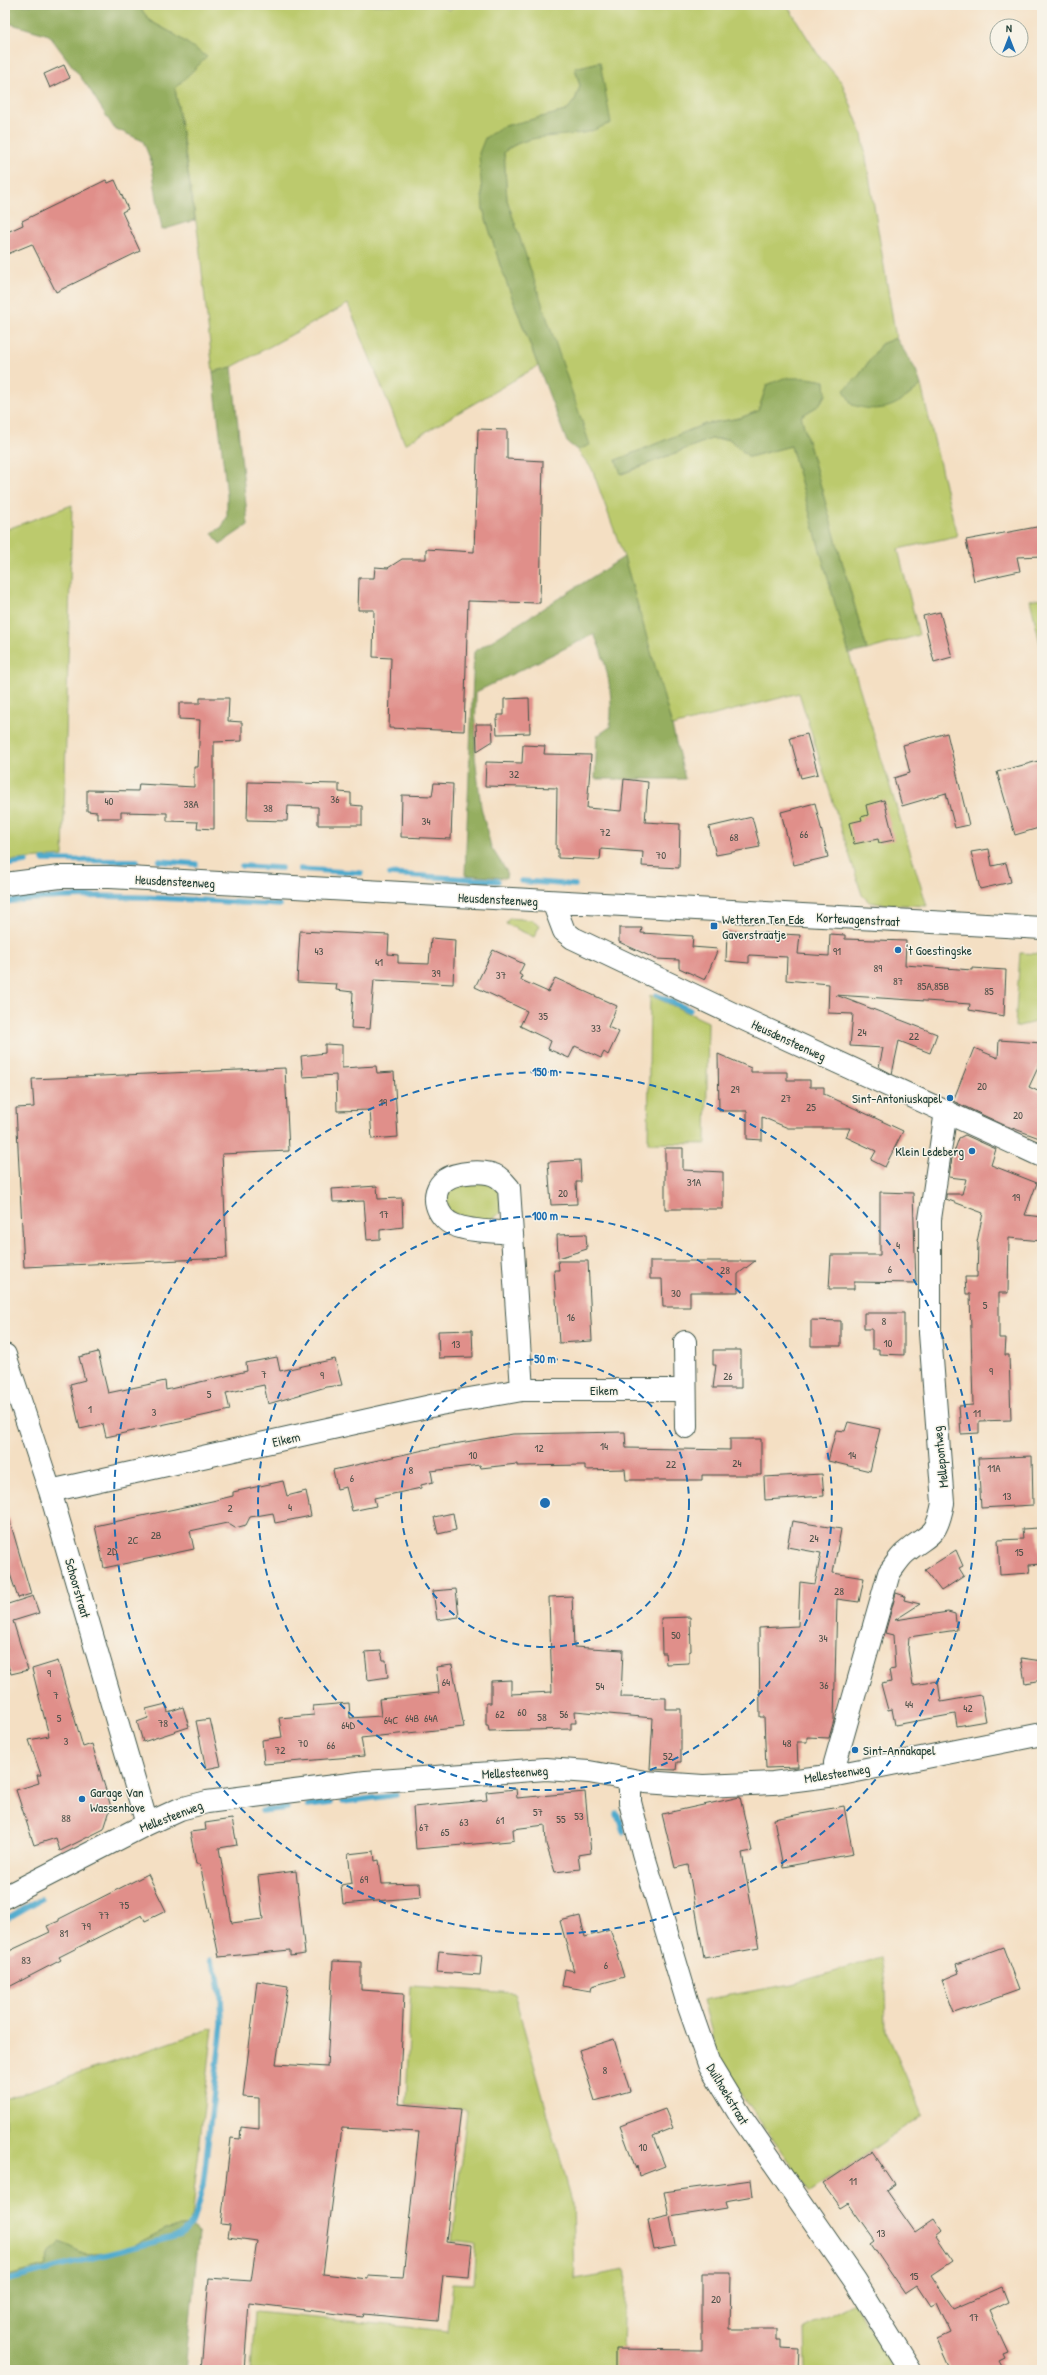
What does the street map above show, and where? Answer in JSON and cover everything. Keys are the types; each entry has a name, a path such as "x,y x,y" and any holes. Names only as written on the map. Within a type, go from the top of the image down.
{"street":[{"name":"Heusdensteenweg","path":"5,884 60,877 110,877 553,902 564,931 573,938 748,1021 1042,1156"},
{"name":"Kortewagenstraat","path":"553,902 1042,928"},
{"name":"Mellepontweg","path":"836,1775 835,1763 889,1573 904,1553 929,1536 935,1529 943,1503 930,1333 930,1219 946,1111"},
{"path":"512,1233 522,1390"},
{"path":"685,1342 686,1427"},
{"name":"Schoorstraat","path":"5,1354 16,1381 50,1491 147,1824"},
{"name":"Eikem","path":"50,1491 440,1404 522,1390 685,1390"},
{"name":"Mellesteenweg","path":"5,1897 147,1824 180,1809 208,1802 366,1782 546,1769 589,1772 630,1780 703,1786 773,1783 836,1775 1042,1734"},
{"name":"Duilhoekstraat","path":"630,1780 630,1802 643,1853 697,2034 708,2064 740,2115 855,2281 910,2370"}],"green space":[{"path":"5,5 138,5 150,21 174,34 207,57 175,88 195,220 162,230 151,161 143,141 114,128 88,87 49,35 5,22"},
{"path":"138,5 441,5 449,10 457,5 787,5 817,53 842,83 862,134 896,338 881,344 858,377 907,397 921,385 957,536 898,549 919,635 867,650 801,416 818,406 826,395 824,381 796,378 774,382 767,385 758,411 740,418 705,424 616,460 622,474 711,439 729,439 749,457 791,446 849,654 927,906 869,902 862,895 799,693 672,726 624,557 592,469 577,450 589,445 507,200 504,152 523,142 544,136 588,132 600,62 575,68 580,86 575,100 566,111 501,127 483,209 501,268 538,366 405,444 348,304 232,367 213,372 198,235 175,88 174,34 150,21"},
{"path":"600,62 611,123 588,132 533,139 513,146 504,152 507,200 590,445 577,450 567,442 501,268 483,209 479,153 485,138 501,127 566,111 575,100 580,86 575,68"},
{"path":"896,338 916,370 921,385 904,399 889,407 873,409 852,405 844,390 858,377 881,344"},
{"path":"232,367 248,525 220,544 212,533 222,527 227,517 227,495 213,372"},
{"path":"784,378 807,378 825,381 826,394 818,406 801,416 867,650 849,654 791,446 749,457 729,439 711,439 621,474 616,460 705,424 740,418 758,411 767,385"},
{"path":"72,505 63,856 5,861 5,530"},
{"path":"624,557 672,726 685,779 595,779 597,736 610,727 611,703 606,668 594,634 476,692 475,756 481,807 491,847 507,872 506,878 465,875 474,652"},
{"path":"1042,598 1042,652 1030,600"},
{"path":"509,918 532,920 540,925 534,937 506,924"},
{"path":"1020,953 1042,954 1042,1018 1035,1022 1015,1027"},
{"path":"650,995 708,1022 706,1144 648,1143"},
{"path":"485,1181 499,1190 501,1209 498,1215 485,1220 477,1220 460,1216 448,1210 446,1193 451,1186"},
{"path":"880,1958 885,1988 886,2031 923,2115 810,2192 731,2080 719,2059 703,2000 792,1984"},
{"path":"411,1986 514,1993 572,2201 574,2279 626,2270 622,2370 251,2370 255,2312 448,2331 453,2283 473,2284 476,2243 452,2240 467,2110 406,2104"},
{"path":"213,2028 190,2226 166,2229 122,2251 87,2255 60,2242 50,2253 45,2266 5,2277 5,2099"},
{"path":"190,2226 199,2234 185,2370 5,2370 5,2277 45,2266 50,2253 60,2242 87,2255 122,2251 166,2229"},
{"path":"854,2303 894,2370 806,2370 805,2328"}],"building":[{"path":"64,65 70,78 50,88 44,74"},
{"path":"106,180 108,183 115,180 128,209 122,212 140,251 56,292 32,244 5,255 5,233 23,225 22,221"},
{"path":"478,429 507,430 507,459 543,461 540,603 468,601 464,731 389,728 391,658 373,657 374,610 358,610 359,578 374,578 375,567 388,568 402,559 426,559 426,549 474,552"},
{"path":"1042,526 1042,556 1017,557 1020,571 974,581 966,540"},
{"path":"940,612 952,657 934,662 923,616"},
{"path":"200,698 229,698 228,721 242,722 242,741 214,742 214,829 197,828 198,822 167,821 167,813 121,812 121,818 97,818 97,812 87,811 87,790 138,791 139,784 194,787 194,767 198,767 200,720 179,719 179,703 200,703"},
{"path":"529,698 530,733 497,734 496,719 498,719 498,715 504,715 504,699"},
{"path":"476,724 492,724 493,741 477,751"},
{"path":"947,733 969,825 955,828 946,793 902,806 894,778 910,773 903,745"},
{"path":"807,734 818,774 801,778 790,738"},
{"path":"523,745 545,746 544,754 591,755 587,808 621,811 624,779 648,782 645,822 680,824 679,868 642,866 643,852 601,849 600,860 558,858 558,849 556,849 557,788 485,786 486,762 522,763"},
{"path":"1042,760 1042,827 1015,835 997,772"},
{"path":"248,782 339,784 339,792 351,793 351,805 362,806 362,825 318,825 318,807 288,806 287,821 247,820"},
{"path":"434,783 453,784 451,839 401,837 402,795 432,796"},
{"path":"884,800 894,840 879,843 878,839 854,844 849,823 862,820 861,817 868,815 866,805"},
{"path":"815,803 828,857 794,865 781,812"},
{"path":"752,817 760,847 716,855 709,827"},
{"path":"989,849 992,866 1006,863 1011,882 980,889 971,852"},
{"path":"619,928 642,928 641,933 693,936 692,947 718,949 705,980 679,968 679,960 656,959 619,942"},
{"path":"300,931 389,935 388,954 398,955 398,963 429,964 431,938 455,940 453,984 374,980 370,1029 351,1028 353,992 336,990 337,984 297,982"},
{"path":"727,931 800,935 798,954 829,956 830,934 845,935 845,939 906,941 905,965 972,970 972,968 1006,970 1004,1016 969,1010 970,1004 836,995 937,1034 930,1053 899,1041 892,1074 879,1067 883,1048 850,1046 853,1014 828,1013 829,984 786,980 787,957 749,955 749,963 726,961"},
{"path":"493,950 524,964 519,974 522,976 521,980 548,992 555,978 617,1006 608,1027 619,1032 608,1055 604,1052 601,1058 575,1046 569,1058 548,1049 551,1041 520,1026 527,1011 475,987"},
{"path":"999,1040 1042,1043 1042,1059 1029,1087 1042,1093 1042,1139 1004,1125 953,1101 974,1048 998,1058"},
{"path":"325,1044 342,1045 342,1068 376,1066 377,1073 394,1072 398,1137 372,1139 370,1110 337,1111 336,1075 303,1077 301,1056 325,1053"},
{"path":"718,1054 751,1068 751,1072 787,1072 787,1080 810,1080 810,1087 824,1087 824,1094 903,1131 885,1167 871,1160 876,1151 846,1137 850,1128 788,1128 762,1117 762,1140 747,1139 747,1111 719,1111"},
{"path":"285,1068 289,1151 222,1154 227,1258 24,1267 16,1108 34,1107 32,1079"},
{"path":"965,1135 996,1149 991,1165 1037,1183 1025,1215 1042,1217 1042,1241 1009,1238 1008,1293 999,1293 999,1338 1006,1338 1005,1355 1009,1355 1011,1420 979,1421 979,1433 961,1434 959,1406 973,1405 970,1294 966,1294 965,1277 977,1277 977,1242 983,1213 946,1199 946,1194 962,1194 966,1179 949,1177 952,1158 959,1138"},
{"path":"665,1148 683,1148 683,1170 723,1172 723,1209 665,1209"},
{"path":"580,1160 581,1182 576,1182 577,1204 551,1205 548,1162"},
{"path":"377,1186 378,1199 402,1198 403,1227 380,1230 380,1239 367,1240 364,1201 333,1202 332,1189"},
{"path":"880,1192 913,1193 916,1283 854,1282 854,1289 829,1289 831,1255 880,1255"},
{"path":"586,1234 587,1249 558,1258 557,1235"},
{"path":"558,1261 588,1261 592,1341 559,1343 554,1270 559,1270"},
{"path":"650,1261 755,1261 738,1274 738,1292 690,1292 690,1307 663,1307 662,1279 650,1279"},
{"path":"864,1313 904,1313 904,1355 879,1354 879,1349 872,1349 872,1329 864,1329"},
{"path":"811,1320 841,1321 841,1346 811,1346"},
{"path":"472,1330 473,1357 439,1358 438,1331"},
{"path":"713,1350 741,1350 741,1388 713,1388 716,1365 713,1365"},
{"path":"98,1352 108,1393 165,1381 166,1390 247,1371 246,1363 277,1357 280,1371 335,1359 342,1385 326,1387 268,1404 264,1385 226,1393 230,1410 106,1437 103,1424 80,1429 70,1384 85,1380 79,1357"},
{"path":"848,1422 880,1429 870,1471 828,1461 836,1430 845,1431"},
{"path":"625,1432 626,1448 730,1450 730,1439 761,1439 761,1475 702,1475 702,1480 626,1480 625,1469 585,1470 585,1465 517,1466 517,1464 481,1468 480,1465 431,1471 433,1482 421,1485 421,1488 374,1498 376,1506 352,1511 346,1487 337,1489 333,1470 442,1446 513,1434"},
{"path":"1032,1456 1033,1505 981,1508 978,1458"},
{"path":"822,1474 824,1496 765,1500 764,1477"},
{"path":"283,1481 287,1496 306,1491 311,1516 275,1523 273,1513 250,1517 246,1525 235,1528 227,1523 190,1531 194,1549 104,1568 95,1526 233,1496 233,1492"},
{"path":"453,1513 456,1530 438,1534 434,1517"},
{"path":"5,1518 9,1518 31,1594 18,1598 9,1571 5,1572"},
{"path":"792,1521 841,1529 833,1573 864,1578 859,1602 837,1599 834,1720 829,1738 807,1737 807,1742 797,1742 798,1767 766,1768 764,1717 760,1717 759,1628 798,1626 800,1582 815,1584 821,1553 787,1547"},
{"path":"1038,1528 1041,1564 1029,1565 1030,1573 1000,1575 998,1540 1023,1539 1022,1529"},
{"path":"956,1550 963,1566 959,1568 964,1576 941,1591 925,1570"},
{"path":"456,1589 459,1617 437,1620 433,1591"},
{"path":"896,1593 905,1596 904,1600 920,1604 895,1620 948,1612 955,1614 957,1630 909,1637 908,1650 913,1685 938,1681 941,1702 981,1695 986,1721 957,1726 955,1714 895,1725 892,1709 888,1710 881,1684 891,1682 889,1670 895,1669 893,1635 885,1633"},
{"path":"33,1596 39,1613 13,1621 28,1670 11,1674 5,1657 5,1605"},
{"path":"572,1596 574,1647 623,1650 621,1697 666,1698 666,1709 681,1709 681,1762 677,1762 676,1770 650,1769 653,1718 575,1711 576,1723 571,1723 571,1729 489,1731 488,1725 486,1725 486,1703 491,1703 491,1681 511,1680 511,1694 552,1692 549,1597"},
{"path":"690,1617 691,1651 689,1652 689,1663 666,1664 665,1653 662,1653 661,1618"},
{"path":"381,1651 383,1660 386,1660 388,1677 368,1680 365,1652"},
{"path":"1021,1658 1042,1661 1042,1680 1025,1683"},
{"path":"58,1661 83,1747 92,1744 111,1807 104,1829 60,1851 56,1838 34,1845 16,1790 39,1783 37,1775 41,1775 29,1740 49,1736 32,1669"},
{"path":"452,1665 464,1727 361,1738 364,1756 264,1764 262,1740 282,1737 279,1718 314,1715 313,1706 349,1703 350,1718 381,1716 379,1699 439,1693 436,1667"},
{"path":"166,1704 168,1712 183,1707 189,1727 143,1742 137,1722 148,1718 146,1709"},
{"path":"210,1719 221,1766 206,1769 196,1721"},
{"path":"516,1789 517,1798 585,1792 591,1853 578,1855 580,1869 555,1872 546,1844 545,1825 513,1829 514,1840 510,1841 416,1849 413,1807 487,1800 486,1792"},
{"path":"740,1797 752,1851 742,1853 759,1948 704,1958 688,1865 675,1868 662,1814"},
{"path":"844,1806 853,1854 783,1867 774,1819"},
{"path":"232,1819 237,1845 219,1848 232,1923 263,1919 258,1876 296,1871 305,1954 290,1956 290,1950 219,1957 200,1864 196,1864 190,1832 206,1830 205,1823"},
{"path":"374,1851 375,1861 379,1860 382,1884 420,1883 421,1897 343,1904 341,1885 352,1883 348,1854"},
{"path":"148,1874 166,1911 145,1921 142,1915 59,1957 61,1960 5,1989 5,1953 50,1932 47,1926 59,1921 59,1919"},
{"path":"580,1916 585,1937 610,1930 619,1953 617,1954 624,1977 592,1986 591,1991 562,1986 565,1969 574,1971 560,1921"},
{"path":"1003,1947 1019,1990 954,2013 942,1980 959,1973 956,1964"},
{"path":"439,1951 482,1955 480,1975 437,1972"},
{"path":"333,1961 361,1962 361,1990 404,1993 399,2104 461,2109 446,2242 472,2245 469,2277 443,2275 438,2321 364,2314 363,2317 249,2303 244,2370 201,2370 209,2278 251,2281 257,2241 228,2237 230,2225 221,2224 231,2138 240,2139 241,2127 259,2129 259,2098 243,2097 257,1981 288,1986 276,2064 327,2067","holes":["342,2128 419,2132 403,2278 368,2276 368,2279 323,2274"]},
{"path":"614,2039 630,2091 595,2101 579,2050"},
{"path":"665,2109 673,2128 653,2136 665,2166 639,2176 637,2166 636,2169 620,2126"},
{"path":"872,2151 895,2185 886,2191 915,2232 934,2219 942,2231 936,2236 953,2261 932,2275 954,2308 1002,2287 1008,2302 989,2311 1008,2352 1003,2354 1005,2358 999,2361 1004,2370 951,2370 937,2339 950,2333 936,2302 930,2306 917,2286 905,2294 871,2244 875,2241 848,2203 840,2208 823,2184"},
{"path":"751,2180 753,2196 725,2201 727,2208 670,2217 675,2246 654,2250 648,2220 669,2215 664,2192"},
{"path":"702,2273 731,2273 730,2329 776,2329 776,2340 781,2340 781,2349 799,2350 798,2370 615,2370 615,2349 702,2350"}],"waterway":[{"path":"43,860 137,861"},
{"path":"159,861 196,864"},
{"path":"5,865 26,862"},
{"path":"242,866 281,868"},
{"path":"300,869 361,873"},
{"path":"390,874 498,881"},
{"path":"521,881 575,885"},
{"path":"5,902 39,898 108,896 279,905"},
{"path":"656,995 690,1010"},
{"path":"343,1802 396,1795"},
{"path":"308,1806 331,1803"},
{"path":"262,1811 287,1808"},
{"path":"617,1813 623,1832"},
{"path":"6,1919 41,1899"},
{"path":"5,2281 181,2235 192,2224 203,2185 222,2024 221,1995 218,1977 210,1960"}],"place":[{"name":"Wetteren Ten Ede Gaverstraatje","path":"714,926"},
{"name":"'t Goestingske","path":"898,950"},
{"name":"Sint-Antoniuskapel","path":"950,1098"},
{"name":"Klein Ledeberg","path":"972,1151"},
{"name":"Sint-Annakapel","path":"855,1750"},
{"name":"Garage Van Wassenhove","path":"82,1799"}]}
